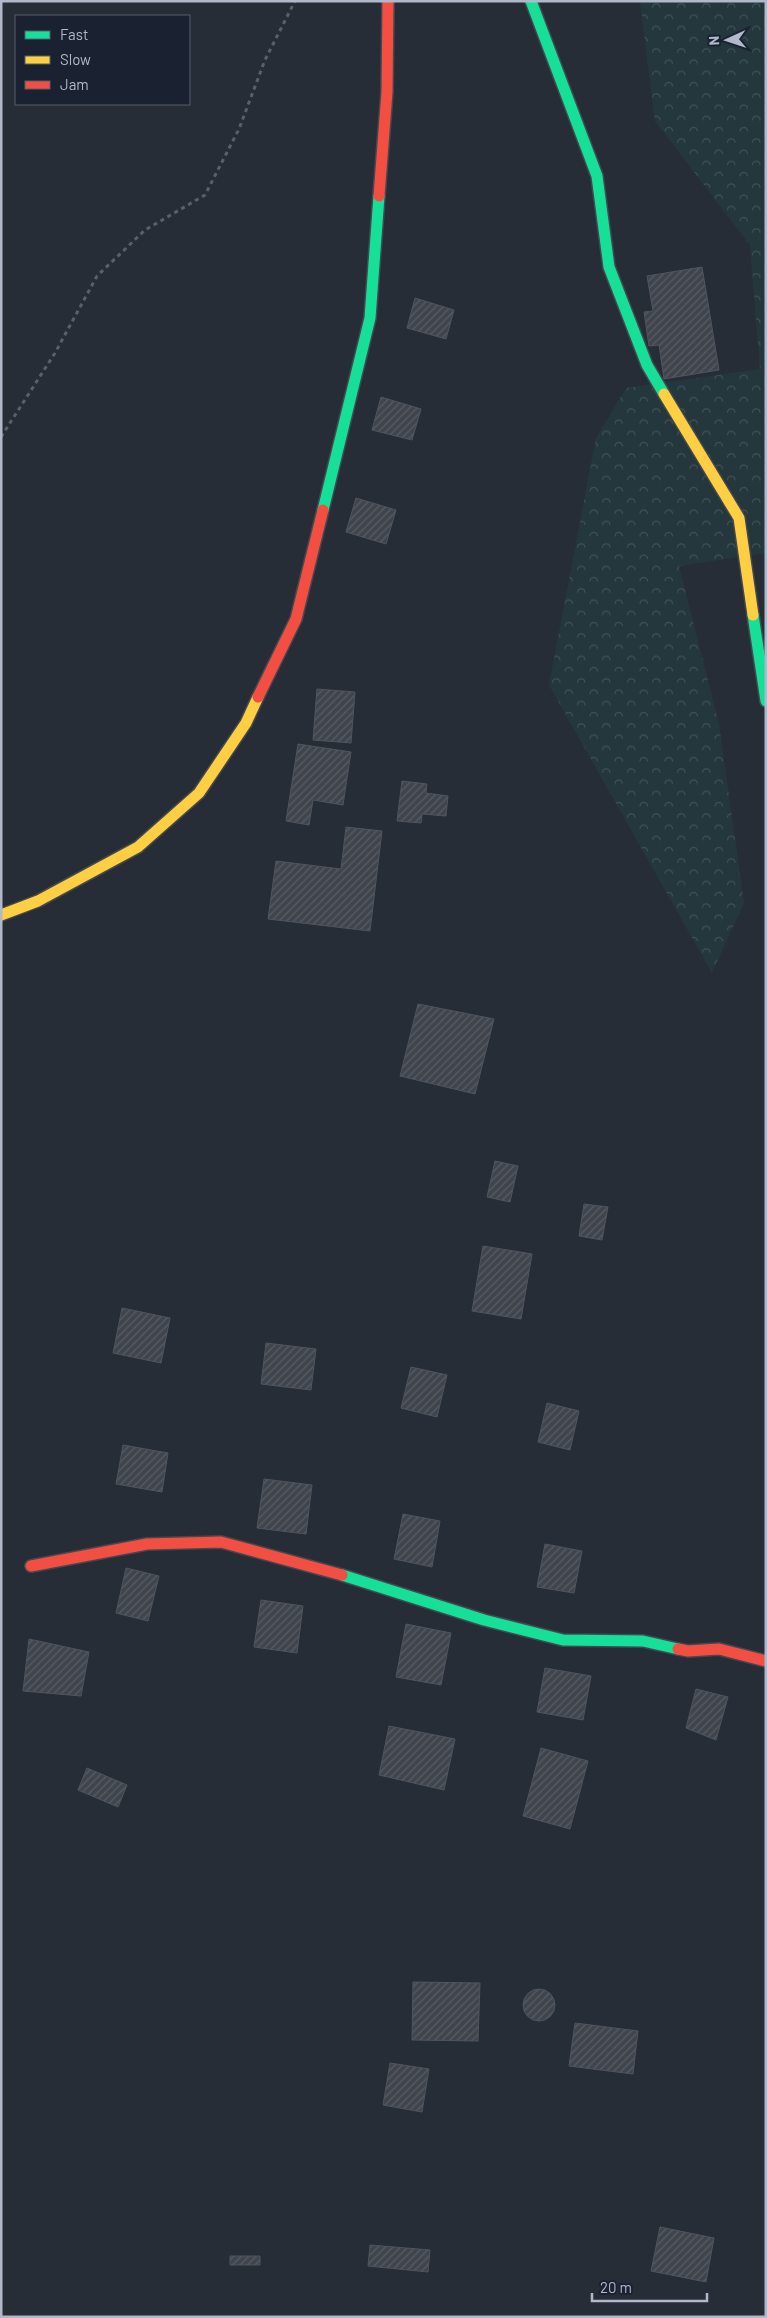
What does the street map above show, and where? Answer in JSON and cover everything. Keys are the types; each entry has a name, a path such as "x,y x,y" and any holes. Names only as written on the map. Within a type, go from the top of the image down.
{"street":[{"path":"1,914 38,901 138,847 199,793 246,723 296,620 370,318 387,92 388,1"},
{"path":"531,1 597,176 609,267 647,365 739,518 766,701"},
{"path":"31,1566 147,1544 221,1542 300,1562 484,1620 563,1640 643,1641 688,1651 719,1649 766,1661"}],"path":[{"path":"1,438 55,352 97,276 145,230 205,195 239,129 265,60 295,1"}],"green space":[{"path":"640,1 766,1 766,553 679,566 719,724 744,903 712,973 549,685 596,438 626,388 760,369 750,245 655,121"}],"building":[{"path":"702,267 719,370 664,379 659,345 649,346 644,312 653,311 647,276"},
{"path":"415,298 454,310 446,339 407,328"},
{"path":"381,397 421,409 412,440 372,430"},
{"path":"356,498 396,510 386,544 346,532"},
{"path":"317,689 355,692 351,743 313,740"},
{"path":"298,744 351,752 343,805 313,800 309,825 286,821"},
{"path":"402,781 427,784 426,793 448,796 446,816 422,814 421,823 397,821"},
{"path":"346,827 382,831 370,931 268,919 276,861 341,869"},
{"path":"418,1004 494,1019 475,1094 400,1076"},
{"path":"495,1161 518,1166 510,1202 487,1197"},
{"path":"584,1204 608,1207 602,1240 579,1236"},
{"path":"483,1246 532,1254 521,1319 472,1311"},
{"path":"122,1308 170,1318 161,1363 113,1353"},
{"path":"266,1343 316,1349 311,1390 261,1384"},
{"path":"411,1367 447,1375 437,1417 401,1408"},
{"path":"547,1403 579,1411 570,1450 538,1442"},
{"path":"123,1445 168,1453 162,1492 116,1484"},
{"path":"264,1479 312,1485 306,1534 257,1528"},
{"path":"403,1514 440,1521 432,1567 394,1559"},
{"path":"545,1544 582,1551 574,1593 537,1587"},
{"path":"126,1568 159,1576 148,1621 116,1613"},
{"path":"261,1600 303,1606 297,1653 254,1647"},
{"path":"406,1624 451,1633 441,1685 396,1677"},
{"path":"29,1639 89,1652 81,1696 23,1691"},
{"path":"545,1668 591,1676 583,1720 537,1712"},
{"path":"696,1689 728,1697 716,1740 686,1728"},
{"path":"389,1726 455,1739 444,1790 379,1775"},
{"path":"541,1748 588,1761 570,1829 523,1816"},
{"path":"87,1768 127,1785 118,1807 78,1790"},
{"path":"413,1982 480,1983 478,2041 412,2040"},
{"path":"539,1989 545,1990 550,1994 554,1999 554,2011 550,2016 545,2020 539,2021 533,2020 528,2016 524,2011 523,2005 524,1999 528,1994 533,1990"},
{"path":"575,2023 638,2031 633,2074 569,2066"},
{"path":"390,2063 429,2069 422,2112 383,2105"},
{"path":"660,2227 714,2238 706,2282 651,2271"},
{"path":"370,2245 430,2250 428,2272 368,2266"},
{"path":"230,2256 260,2256 260,2265 230,2265"}],"traffic: fast":[{"path":"531,1 597,176 609,267 647,365 664,394"},
{"path":"323,510 370,318 379,196"},
{"path":"753,615 766,701"},
{"path":"342,1575 484,1620 563,1640 643,1641 678,1649"}],"traffic: slow":[{"path":"664,394 739,518 753,615"},
{"path":"1,915 38,901 138,847 199,793 246,723 258,697"}],"traffic: jam":[{"path":"379,196 387,92 388,1"},
{"path":"258,697 296,619 323,510"},
{"path":"31,1566 147,1544 221,1542 342,1575"},
{"path":"678,1649 688,1651 719,1649 766,1661"}]}
